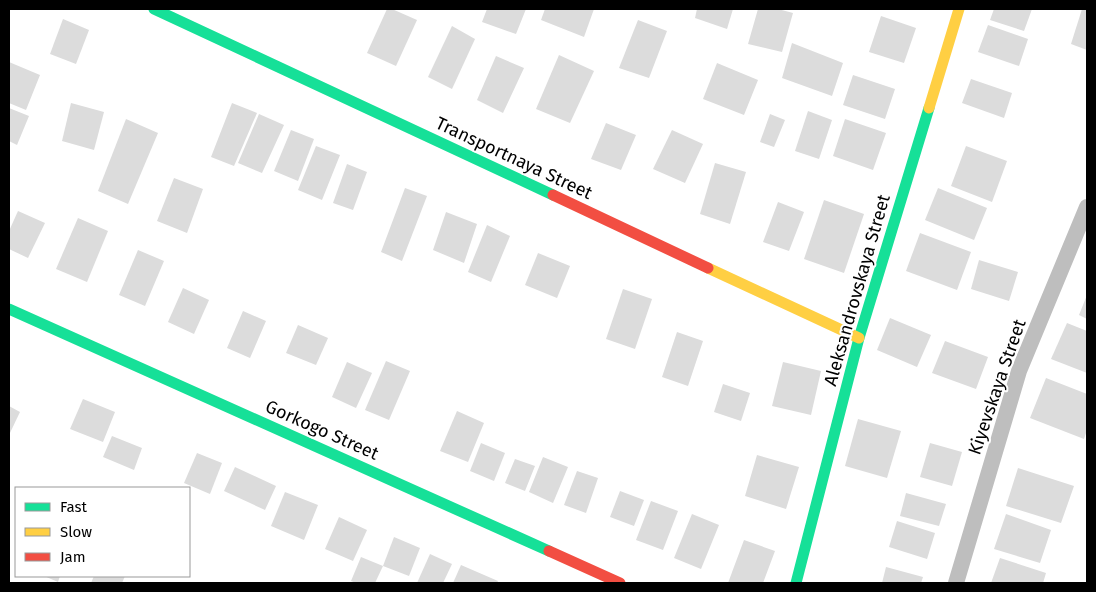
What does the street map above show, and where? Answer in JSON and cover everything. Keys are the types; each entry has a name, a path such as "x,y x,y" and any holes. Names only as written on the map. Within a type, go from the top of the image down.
{"street":[{"name":"Transportnaya Street","path":"154,9 859,338"},
{"name":"Aleksandrovskaya Street","path":"796,583 859,338 959,9"},
{"name":"Kiyevskaya Street","path":"956,583 1019,371 1087,207"},
{"name":"Gorkogo Street","path":"9,309 620,583"}],"building":[{"path":"387,9 392,9 417,20 396,66 367,53"},
{"path":"487,9 526,9 516,34 482,22"},
{"path":"545,9 594,9 584,37 541,20"},
{"path":"697,9 733,9 727,29 695,18"},
{"path":"758,9 778,9 793,13 782,52 748,44"},
{"path":"994,9 1032,9 1024,31 990,20"},
{"path":"1082,9 1087,10 1087,50 1071,44"},
{"path":"881,16 916,28 904,63 869,52"},
{"path":"63,19 89,30 76,64 50,54"},
{"path":"638,20 667,31 649,78 619,68"},
{"path":"988,25 1028,39 1019,66 978,52"},
{"path":"452,26 475,39 452,89 428,77"},
{"path":"792,43 843,63 832,96 782,78"},
{"path":"559,55 594,71 570,123 536,109"},
{"path":"496,56 524,68 503,113 477,100"},
{"path":"9,62 40,75 26,110 9,103"},
{"path":"717,63 758,80 744,115 703,99"},
{"path":"853,75 895,89 885,119 843,105"},
{"path":"971,79 1012,93 1004,118 962,103"},
{"path":"71,103 104,112 94,150 62,141"},
{"path":"232,103 257,113 234,166 211,157"},
{"path":"9,108 29,116 17,145 9,141"},
{"path":"808,111 832,120 819,159 795,151"},
{"path":"259,114 284,125 262,173 238,163"},
{"path":"770,114 785,120 774,147 760,142"},
{"path":"126,119 158,133 128,204 98,191"},
{"path":"845,119 886,133 873,170 833,156"},
{"path":"606,123 636,135 621,170 591,159"},
{"path":"291,130 314,139 298,181 274,171"},
{"path":"672,130 703,144 685,183 653,169"},
{"path":"316,146 340,155 322,200 298,190"},
{"path":"966,146 1007,161 992,202 951,186"},
{"path":"715,163 746,172 730,224 700,214"},
{"path":"347,164 367,172 353,210 333,203"},
{"path":"174,178 203,189 187,233 157,221"},
{"path":"405,188 427,196 402,261 381,252"},
{"path":"938,188 987,208 974,240 925,220"},
{"path":"824,200 864,214 844,273 804,259"},
{"path":"778,202 804,212 789,251 763,242"},
{"path":"18,211 45,223 28,258 9,249 9,231"},
{"path":"446,212 477,224 464,263 433,250"},
{"path":"78,218 108,231 87,282 56,269"},
{"path":"487,225 510,236 491,282 468,272"},
{"path":"920,233 971,252 957,290 906,271"},
{"path":"138,250 164,261 145,306 119,295"},
{"path":"538,253 570,266 557,298 525,285"},
{"path":"979,260 1018,272 1009,301 971,289"},
{"path":"183,288 209,300 194,334 168,322"},
{"path":"623,289 652,299 635,349 606,339"},
{"path":"1087,295 1087,319 1079,315"},
{"path":"243,311 266,321 250,358 227,348"},
{"path":"890,318 931,335 917,367 877,350"},
{"path":"1067,323 1087,331 1087,373 1051,359"},
{"path":"298,325 328,338 316,365 286,353"},
{"path":"677,332 703,341 688,386 662,377"},
{"path":"945,341 988,357 976,389 932,373"},
{"path":"386,361 410,371 389,420 365,410"},
{"path":"347,362 372,373 356,408 332,397"},
{"path":"783,362 821,371 811,415 772,406"},
{"path":"1046,378 1087,394 1087,430 1084,439 1030,418"},
{"path":"723,384 750,393 741,421 714,412"},
{"path":"83,399 115,412 103,442 70,429"},
{"path":"9,406 20,412 9,435"},
{"path":"457,411 484,423 468,462 440,451"},
{"path":"858,419 901,431 887,478 845,466"},
{"path":"112,436 142,448 134,470 103,457"},
{"path":"481,443 505,453 494,481 470,471"},
{"path":"930,443 962,452 952,486 920,477"},
{"path":"197,453 222,463 210,494 184,483"},
{"path":"757,455 799,467 786,509 745,496"},
{"path":"543,457 568,467 553,503 529,492"},
{"path":"515,459 535,466 525,491 505,483"},
{"path":"235,467 276,486 265,510 224,491"},
{"path":"1018,468 1074,486 1061,523 1006,506"},
{"path":"577,471 598,478 586,513 564,505"},
{"path":"620,491 644,500 634,526 610,517"},
{"path":"285,492 318,505 304,540 271,526"},
{"path":"906,493 946,504 939,526 900,516"},
{"path":"651,501 678,511 663,550 636,540"},
{"path":"692,514 719,525 701,569 674,558"},
{"path":"1006,514 1051,530 1040,563 994,549"},
{"path":"339,517 367,530 353,561 325,549"},
{"path":"897,521 935,533 927,559 889,547"},
{"path":"394,537 420,548 409,576 383,566"},
{"path":"744,540 775,551 763,583 728,583"},
{"path":"430,554 452,564 443,583 417,583"},
{"path":"361,557 383,566 375,583 356,583 351,581"},
{"path":"1000,558 1046,573 1043,583 991,583"},
{"path":"461,565 498,581 497,583 453,583"},
{"path":"886,567 923,577 921,583 882,583"},
{"path":"46,577 60,577 58,582"},
{"path":"94,577 125,577 122,583 91,583"}],"traffic: fast":[{"path":"154,9 553,195"},
{"path":"796,583 859,338 929,108"},
{"path":"9,309 549,551"}],"traffic: slow":[{"path":"929,108 959,9"},
{"path":"708,268 859,338"}],"traffic: jam":[{"path":"553,195 708,268"},
{"path":"549,551 620,583"}]}
